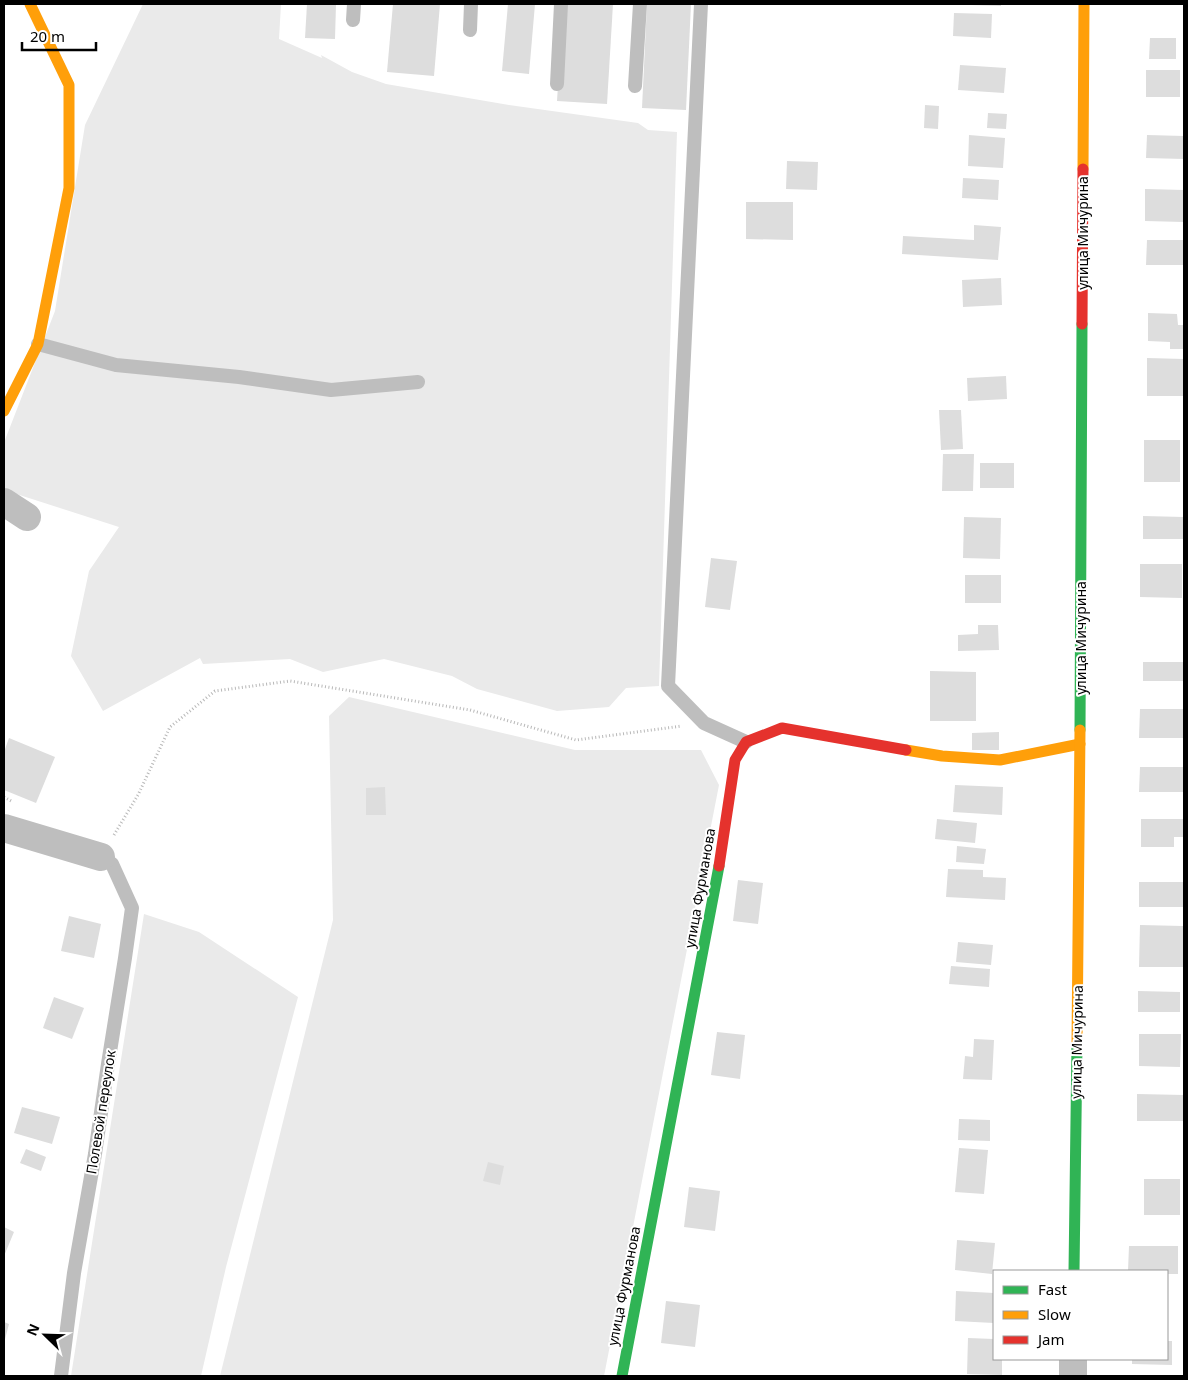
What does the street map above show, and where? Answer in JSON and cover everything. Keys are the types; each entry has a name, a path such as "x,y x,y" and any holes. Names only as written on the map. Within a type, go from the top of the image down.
{"street":[{"path":"4,411 38,344 69,188 69,85 30,4"},
{"name":"улица Мичурина","path":"1074,1270 1080,744 1084,4"},
{"path":"4,502 27,517"},
{"path":"746,742 782,728 942,756 1000,760 1080,744"},
{"name":"улица Фурманова","path":"622,1376 716,888 735,760 746,742"},
{"path":"4,828 101,857"},
{"path":"1073,1360 1073,1376"}],"lane":[{"path":"353,20 354,4"},
{"path":"470,30 471,4"},
{"path":"557,84 561,4"},
{"path":"635,86 640,4"},
{"path":"701,4 668,686 704,723 746,742"},
{"path":"38,344 116,365 239,377 331,390 418,382"},
{"name":"Полевой переулок","path":"61,1376 74,1273 95,1154 132,908 112,864 101,857"}],"path":[{"path":"101,857 138,795 170,727 215,691 290,681 470,710 576,740 704,723"}],"shaded area":[{"path":"143,4 281,4 279,39 322,58 321,55 352,72 386,84 509,105 638,123 648,130 677,132 659,686 626,688 609,707 557,711 477,689 452,676 384,659 323,672 290,659 203,664 200,658 103,711 71,656 89,571 119,527 4,490 5,440 55,311 85,125"},
{"path":"349,697 575,750 701,750 719,785 604,1376 220,1376 333,920 329,716"},
{"path":"144,914 199,932 298,997 226,1267 201,1376 71,1376"}],"building":[{"path":"307,4 336,4 335,39 305,38"},
{"path":"393,4 440,4 434,76 387,72"},
{"path":"508,4 535,4 529,74 502,71"},
{"path":"563,4 613,4 607,104 557,101"},
{"path":"647,4 691,4 686,110 642,108"},
{"path":"1001,4 1001,6 970,5"},
{"path":"954,13 992,14 991,38 953,36"},
{"path":"1150,38 1176,38 1176,59 1149,59"},
{"path":"960,65 1006,68 1004,93 958,90"},
{"path":"1146,70 1180,70 1180,97 1146,97"},
{"path":"925,105 939,106 938,129 924,128"},
{"path":"988,113 1007,114 1006,129 987,128"},
{"path":"969,135 1005,138 1003,168 968,166"},
{"path":"1147,135 1184,136 1184,159 1146,158"},
{"path":"787,161 818,162 817,190 786,189"},
{"path":"963,178 999,180 998,200 962,198"},
{"path":"1145,189 1184,190 1184,222 1145,221"},
{"path":"746,202 793,202 793,240 746,239"},
{"path":"974,225 1001,227 998,260 902,254 903,236 974,240"},
{"path":"1147,240 1184,240 1184,265 1146,265"},
{"path":"1001,278 1002,305 963,307 962,280"},
{"path":"1148,313 1177,314 1178,325 1184,325 1184,349 1170,349 1170,342 1148,341"},
{"path":"1147,358 1184,359 1184,396 1147,396"},
{"path":"1006,376 1007,399 968,401 967,378"},
{"path":"939,410 961,410 963,449 941,450"},
{"path":"1144,440 1180,440 1180,482 1144,482"},
{"path":"943,454 974,454 973,491 942,491"},
{"path":"980,463 1014,463 1014,488 980,488"},
{"path":"1143,516 1184,517 1184,539 1143,539"},
{"path":"964,517 1001,518 1000,559 963,558"},
{"path":"711,558 737,561 730,610 705,607"},
{"path":"1140,564 1182,564 1182,598 1140,597"},
{"path":"965,575 1001,575 1001,603 965,603"},
{"path":"978,625 998,625 999,650 958,651 958,635 978,634"},
{"path":"1143,662 1184,662 1184,681 1143,681"},
{"path":"930,671 976,672 976,721 930,721"},
{"path":"1140,709 1183,709 1183,738 1139,738"},
{"path":"999,732 999,750 972,750 972,733"},
{"path":"9,738 55,757 36,803 4,790 4,752"},
{"path":"1140,767 1184,767 1184,792 1139,792"},
{"path":"955,785 1003,787 1002,815 953,812"},
{"path":"385,787 386,815 366,815 366,788"},
{"path":"937,819 977,823 975,843 935,839"},
{"path":"1141,819 1184,819 1184,837 1174,837 1174,847 1141,847"},
{"path":"957,846 986,849 984,864 956,862"},
{"path":"948,869 983,870 983,877 1006,878 1005,900 946,897"},
{"path":"738,880 763,883 758,924 733,921"},
{"path":"1139,882 1184,882 1184,907 1139,907"},
{"path":"69,916 101,924 94,958 61,951"},
{"path":"1140,925 1183,926 1183,967 1139,967"},
{"path":"958,942 993,945 991,965 956,962"},
{"path":"951,966 990,969 989,987 949,984"},
{"path":"1138,991 1180,992 1180,1012 1138,1012"},
{"path":"54,997 84,1008 72,1039 43,1028"},
{"path":"717,1032 745,1035 740,1079 711,1075"},
{"path":"1139,1034 1181,1034 1180,1067 1139,1066"},
{"path":"974,1039 994,1040 992,1080 963,1079 965,1056 973,1057"},
{"path":"1137,1094 1184,1095 1184,1121 1137,1121"},
{"path":"22,1107 60,1117 52,1144 14,1133"},
{"path":"959,1119 990,1120 990,1141 958,1140"},
{"path":"959,1148 988,1150 984,1194 955,1192"},
{"path":"26,1149 46,1157 41,1171 20,1163"},
{"path":"488,1162 504,1166 500,1185 483,1181"},
{"path":"1144,1179 1180,1179 1180,1215 1144,1215"},
{"path":"689,1187 720,1191 715,1231 684,1227"},
{"path":"4,1227 14,1232 4,1256"},
{"path":"957,1240 995,1243 992,1274 955,1270"},
{"path":"1129,1246 1178,1246 1178,1274 1168,1274 1168,1270 1128,1270"},
{"path":"956,1291 993,1293 993,1323 955,1321"},
{"path":"666,1301 700,1305 695,1347 661,1343"},
{"path":"4,1322 9,1324 4,1343"},
{"path":"968,1338 993,1339 993,1360 1002,1360 1002,1375 967,1374"},
{"path":"1168,1341 1172,1341 1172,1365 1132,1364 1132,1360 1168,1360"}],"traffic: fast":[{"path":"1080,730 1082,324"},
{"path":"622,1376 719,866"},
{"path":"1074,1270 1077,1044"}],"traffic: slow":[{"path":"4,411 38,344 69,188 69,85 30,4"},
{"path":"1083,169 1084,4"},
{"path":"1077,1044 1080,730"},
{"path":"906,750 942,756 1000,760 1080,744"}],"traffic: jam":[{"path":"1082,324 1083,169"},
{"path":"719,866 735,760 746,742 782,728 906,750"}]}
